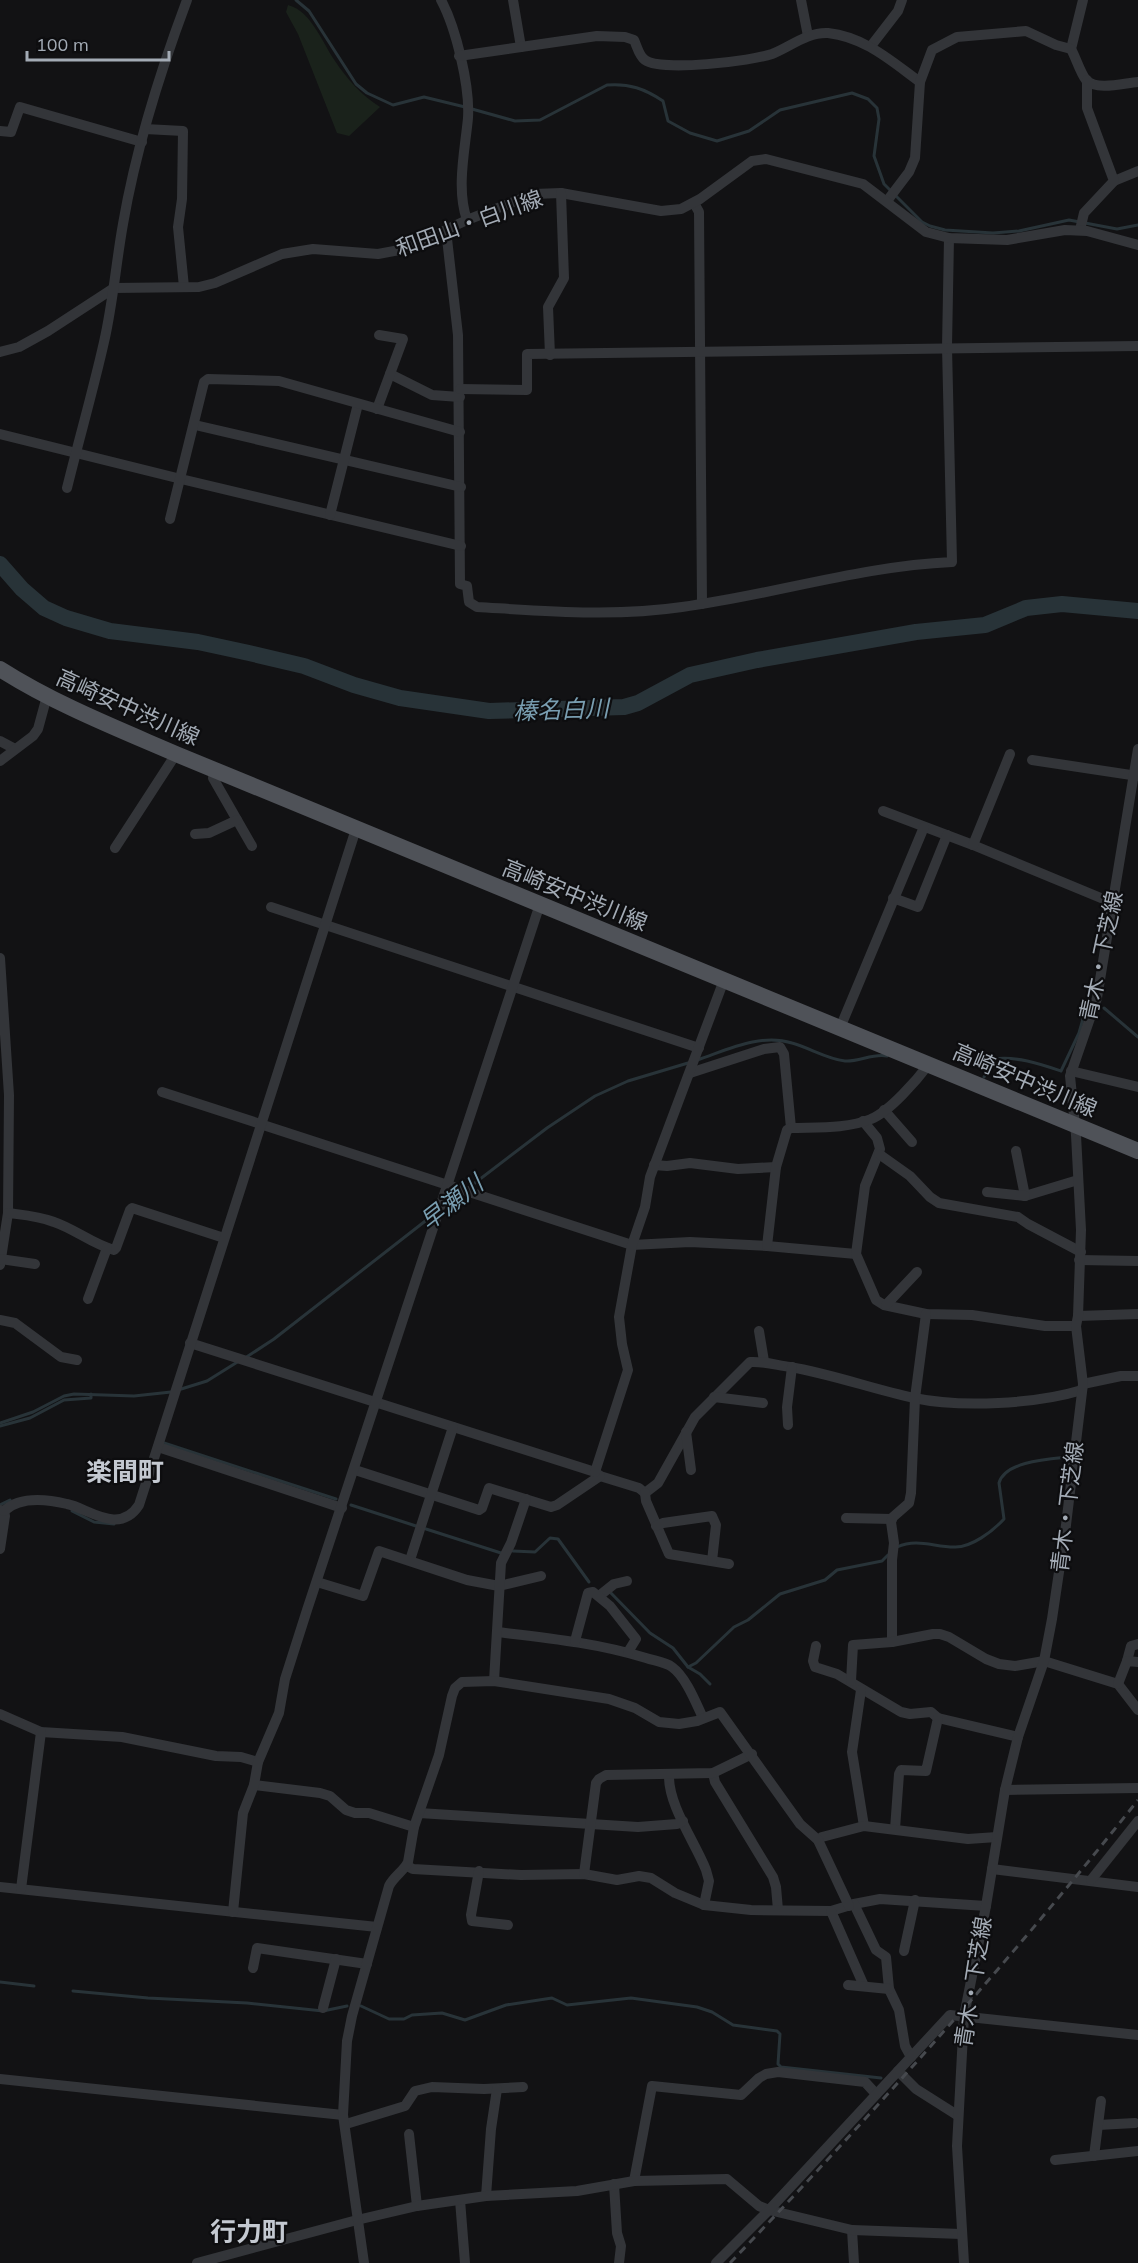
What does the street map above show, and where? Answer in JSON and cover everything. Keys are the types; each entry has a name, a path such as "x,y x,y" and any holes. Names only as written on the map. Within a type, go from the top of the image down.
{"main road":[{"name":"高崎安中渋川線","path":"0,669 87,716 176,754 1138,1151"}],"street":[{"path":"67,488 104,341 123,224 145,129 186,0"},
{"path":"441,0 448,13 468,103 462,195 467,220"},
{"path":"513,0 521,47"},
{"path":"801,0 808,36"},
{"path":"871,46 898,11 902,0"},
{"path":"1083,0 1071,49 1087,80 1087,108 1114,181"},
{"path":"892,196 909,172 915,158 920,82 932,50 957,37 1026,31 1056,45 1071,49"},
{"path":"459,56 597,36 625,37 634,40 646,62 668,66 759,57 780,51 808,36 826,33 860,40 920,82"},
{"path":"1087,80 1102,86 1138,82"},
{"path":"0,131 11,132 20,108 142,142"},
{"path":"145,129 183,131 182,199 178,227 184,287"},
{"name":"和田山・白川線","path":"114,288 198,287 215,283 282,254 313,249 378,254 405,249 467,220 534,194 561,193 589,196 661,211 681,209 694,203 752,161 766,159 863,184 892,196 926,232 949,238 1006,240 1080,229 1138,245"},
{"path":"1080,229 1083,216 1114,181 1138,171"},
{"path":"550,355 548,307 564,278 561,193"},
{"path":"694,203 699,212 702,604"},
{"path":"446,230 459,335 460,584 467,586 470,602 477,607 575,613 630,613 702,604 910,564 952,562 947,347 949,238"},
{"path":"0,352 19,346 48,331 114,288"},
{"path":"377,409 403,339 379,335"},
{"path":"390,374 432,395 527,390 527,354 1138,346"},
{"path":"170,519 204,382 208,379 271,379 460,432"},
{"path":"330,515 358,404"},
{"path":"195,425 461,487"},
{"path":"0,434 461,546"},
{"path":"0,761 33,736 38,729 47,696"},
{"path":"0,741 15,748"},
{"name":"青木・下芝線","path":"964,2263 957,2115 964,2016 986,1906 1005,1790 1018,1737 1044,1661 1066,1525 1082,1387 1077,1321 1080,1256 1078,1180 1071,1071 1097,998 1136,776 1138,749"},
{"path":"115,848 176,754"},
{"path":"973,845 1010,754"},
{"path":"1032,760 1136,776"},
{"path":"214,770 213,778 252,846"},
{"path":"883,810 1113,903"},
{"path":"195,834 209,833 237,820"},
{"path":"840,1028 924,827"},
{"path":"0,1549 5,1516 2,1510 22,1500 67,1504 104,1518 127,1515 139,1505 356,829"},
{"path":"893,898 918,908 947,835"},
{"path":"233,1912 243,1813 254,1785 258,1762 279,1713 285,1679 443,1200 451,1186 540,904"},
{"path":"271,907 513,986 698,1050"},
{"path":"0,958 9,1095 4,1148 8,1213 0,1261 35,1264"},
{"path":"355,1470 478,1510 482,1508 489,1488 551,1507 557,1505 597,1474 628,1370 622,1344 620,1317 633,1245 645,1207 650,1177 723,980"},
{"path":"690,1071 764,1049 780,1047 784,1054 791,1128"},
{"path":"767,1246 776,1167 784,1135 791,1128 844,1125 872,1119 911,1087 929,1064"},
{"path":"1071,1071 1138,1087"},
{"path":"162,1092 633,1245 690,1242 856,1254"},
{"path":"884,1110 912,1142"},
{"path":"863,1121 877,1138 880,1149 866,1186 856,1254 876,1300 886,1305 926,1314 972,1315 1045,1326 1138,1314"},
{"path":"1016,1151 1025,1196"},
{"path":"879,1154 910,1176 939,1203 1018,1217 1080,1256 1138,1261"},
{"path":"654,1165 690,1163 738,1169 776,1167"},
{"path":"987,1192 1025,1196 1078,1180"},
{"path":"8,1213 40,1217 56,1222 114,1250 132,1208 224,1238"},
{"path":"88,1299 107,1248"},
{"path":"886,1305 917,1272"},
{"path":"846,1518 892,1520 909,1503 915,1398 926,1314"},
{"path":"0,1320 15,1323 61,1357 77,1360"},
{"path":"759,1331 764,1361"},
{"path":"190,1343 253,1361 639,1488 645,1493 656,1526 669,1554 729,1564"},
{"path":"645,1493 658,1483 694,1417 750,1362 764,1361 836,1376 915,1398 975,1404 1064,1396 1082,1387 1121,1377 1138,1376"},
{"path":"788,1425 787,1407 792,1367"},
{"path":"714,1397 763,1403"},
{"path":"410,1560 453,1427"},
{"path":"686,1432 691,1470"},
{"path":"158,1447 342,1508"},
{"path":"494,1680 501,1563 512,1543 526,1499"},
{"path":"656,1526 712,1516 716,1525 712,1562"},
{"path":"892,1520 894,1544 892,1642"},
{"path":"317,1582 363,1596 379,1551 466,1580 499,1586 541,1576"},
{"path":"599,1596 614,1584 627,1581"},
{"path":"575,1641 588,1593 592,1592 599,1596 636,1639 628,1652"},
{"path":"497,1632 575,1641 628,1652 674,1668 693,1695 703,1718"},
{"path":"851,1681 853,1645 892,1642 933,1634 949,1637 999,1664 1015,1666 1044,1661 1118,1684 1138,1710"},
{"path":"1118,1684 1132,1662 1131,1646 1138,1644"},
{"path":"816,1646 813,1661 815,1667 851,1681 861,1690 901,1712 910,1714 931,1712 938,1718 1018,1737"},
{"path":"364,2263 345,2120 347,2041 389,1886 393,1877 406,1866 414,1827 439,1755 455,1688 462,1682 494,1680 609,1699 635,1708 659,1722 679,1724 720,1712 800,1824 818,1840 876,1950 886,1957 889,1989 899,2010 906,2046 911,2056"},
{"path":"861,1690 852,1752 864,1826"},
{"path":"0,1714 41,1732 122,1737 216,1756 241,1757 258,1762"},
{"path":"895,1829 899,1774 901,1770 907,1769 926,1771 938,1718"},
{"path":"21,1889 41,1732"},
{"path":"584,1874 596,1783 602,1776 713,1773 752,1754"},
{"path":"713,1773 715,1782 772,1877 776,1887 778,1910"},
{"path":"669,1775 673,1798 709,1881 704,1905"},
{"path":"254,1785 320,1793 330,1796 346,1810 355,1813 369,1813 414,1827"},
{"path":"1005,1790 1138,1788"},
{"path":"419,1813 638,1827 677,1824 683,1821"},
{"path":"1091,1880 1138,1821"},
{"path":"818,1840 864,1826 968,1839 997,1837"},
{"path":"406,1866 413,1869 521,1875 584,1874 617,1880 639,1876 651,1878 675,1893 704,1905 723,1908 831,1911 880,1899 986,1906"},
{"path":"992,1869 1138,1887"},
{"path":"479,1871 471,1915 472,1921 508,1925"},
{"path":"0,1887 377,1927"},
{"path":"904,1951 915,1900"},
{"path":"831,1911 864,1986"},
{"path":"253,1968 257,1948 367,1964"},
{"path":"323,2008 336,1959"},
{"path":"848,1984 889,1989"},
{"path":"716,2263 769,2210 950,2014 1138,2035"},
{"path":"898,2071 916,2090 957,2115"},
{"path":"634,2181 652,2086 741,2095 766,2074 788,2073 865,2082 876,2094"},
{"path":"0,2079 345,2120 405,2106 415,2091 432,2087 497,2089 523,2087"},
{"path":"486,2196 491,2129 497,2089"},
{"path":"1094,2156 1101,2101"},
{"path":"1098,2125 1134,2123"},
{"path":"410,2134 417,2206"},
{"path":"1054,2160 1138,2151"},
{"path":"197,2263 214,2261 357,2220 417,2206 486,2196 577,2191 634,2181 727,2179 759,2206 852,2230 961,2234"},
{"path":"614,2184 617,2233 621,2246 619,2263"},
{"path":"460,2200 465,2263"},
{"path":"852,2230 854,2263"}],"shaded area":[{"path":"288,5 296,8 310,20 344,74 380,107 349,136 337,133 298,34 286,12"}],"waterway":[{"path":"296,0 309,11 356,84 367,93 393,105 424,97 465,107"},
{"path":"472,109 515,121 540,120 607,85 630,86 650,93 663,101 668,121 690,133 717,141 749,131 780,110 852,93 868,99 877,108 879,119 874,156 884,184 922,222 930,226 945,230 993,233 1019,231 1069,220 1117,229 1138,225"},
{"name":"榛名白川","path":"0,564 22,589 44,608 66,618 110,631 198,642 304,666 354,685 400,698 489,711 624,707 638,703 690,675 757,660 916,632 985,625 1026,608 1062,604 1138,611"},
{"name":"早瀬川","path":"984,1077 994,1059 1003,1058 1037,1063 1061,1071 1079,1033 1088,1001"},
{"name":"早瀬川","path":"1104,1008 1138,1037"},
{"name":"早瀬川","path":"697,1060 744,1044 768,1040 792,1043 845,1061 887,1056"},
{"name":"早瀬川","path":"467,1189 547,1128 595,1096 628,1081 688,1063"},
{"name":"早瀬川","path":"443,1207 462,1193"},
{"name":"早瀬川","path":"245,1358 274,1339 433,1215"},
{"name":"早瀬川","path":"178,1390 207,1381 239,1361"},
{"name":"早瀬川","path":"0,1423 74,1394 134,1396 171,1392"},
{"name":"早瀬川","path":"0,1426 30,1418 64,1400 91,1398 91,1394"},
{"path":"164,1443 336,1499"},
{"path":"897,1547 912,1543 961,1547 974,1542 994,1529 1004,1519 999,1483 1003,1476 1010,1470 1029,1462 1069,1457"},
{"path":"0,1505 10,1500"},
{"path":"351,1505 416,1526"},
{"path":"72,1511 94,1522 114,1524"},
{"path":"426,1529 501,1553"},
{"path":"513,1551 535,1552 550,1538 558,1539 589,1582"},
{"path":"688,1667 696,1663 734,1627 748,1620 780,1594 825,1580 837,1570 882,1561 888,1555"},
{"path":"609,1591 650,1633 673,1648 688,1667 710,1684"},
{"path":"0,1982 34,1986"},
{"path":"73,1991 148,1998 247,2003 323,2011 347,2006"},
{"path":"361,2006 389,2019 442,2013 465,2020 506,2005 552,1998 567,2005 631,1998 697,2007 712,2012 733,2025 777,2031 780,2034 778,2064 781,2067 881,2078"}],"railway":[{"path":"730,2263 940,2036 1138,1800"}],"district":[{"name":"楽間町","path":"125,1471"},
{"name":"行力町","path":"249,2231"}]}
